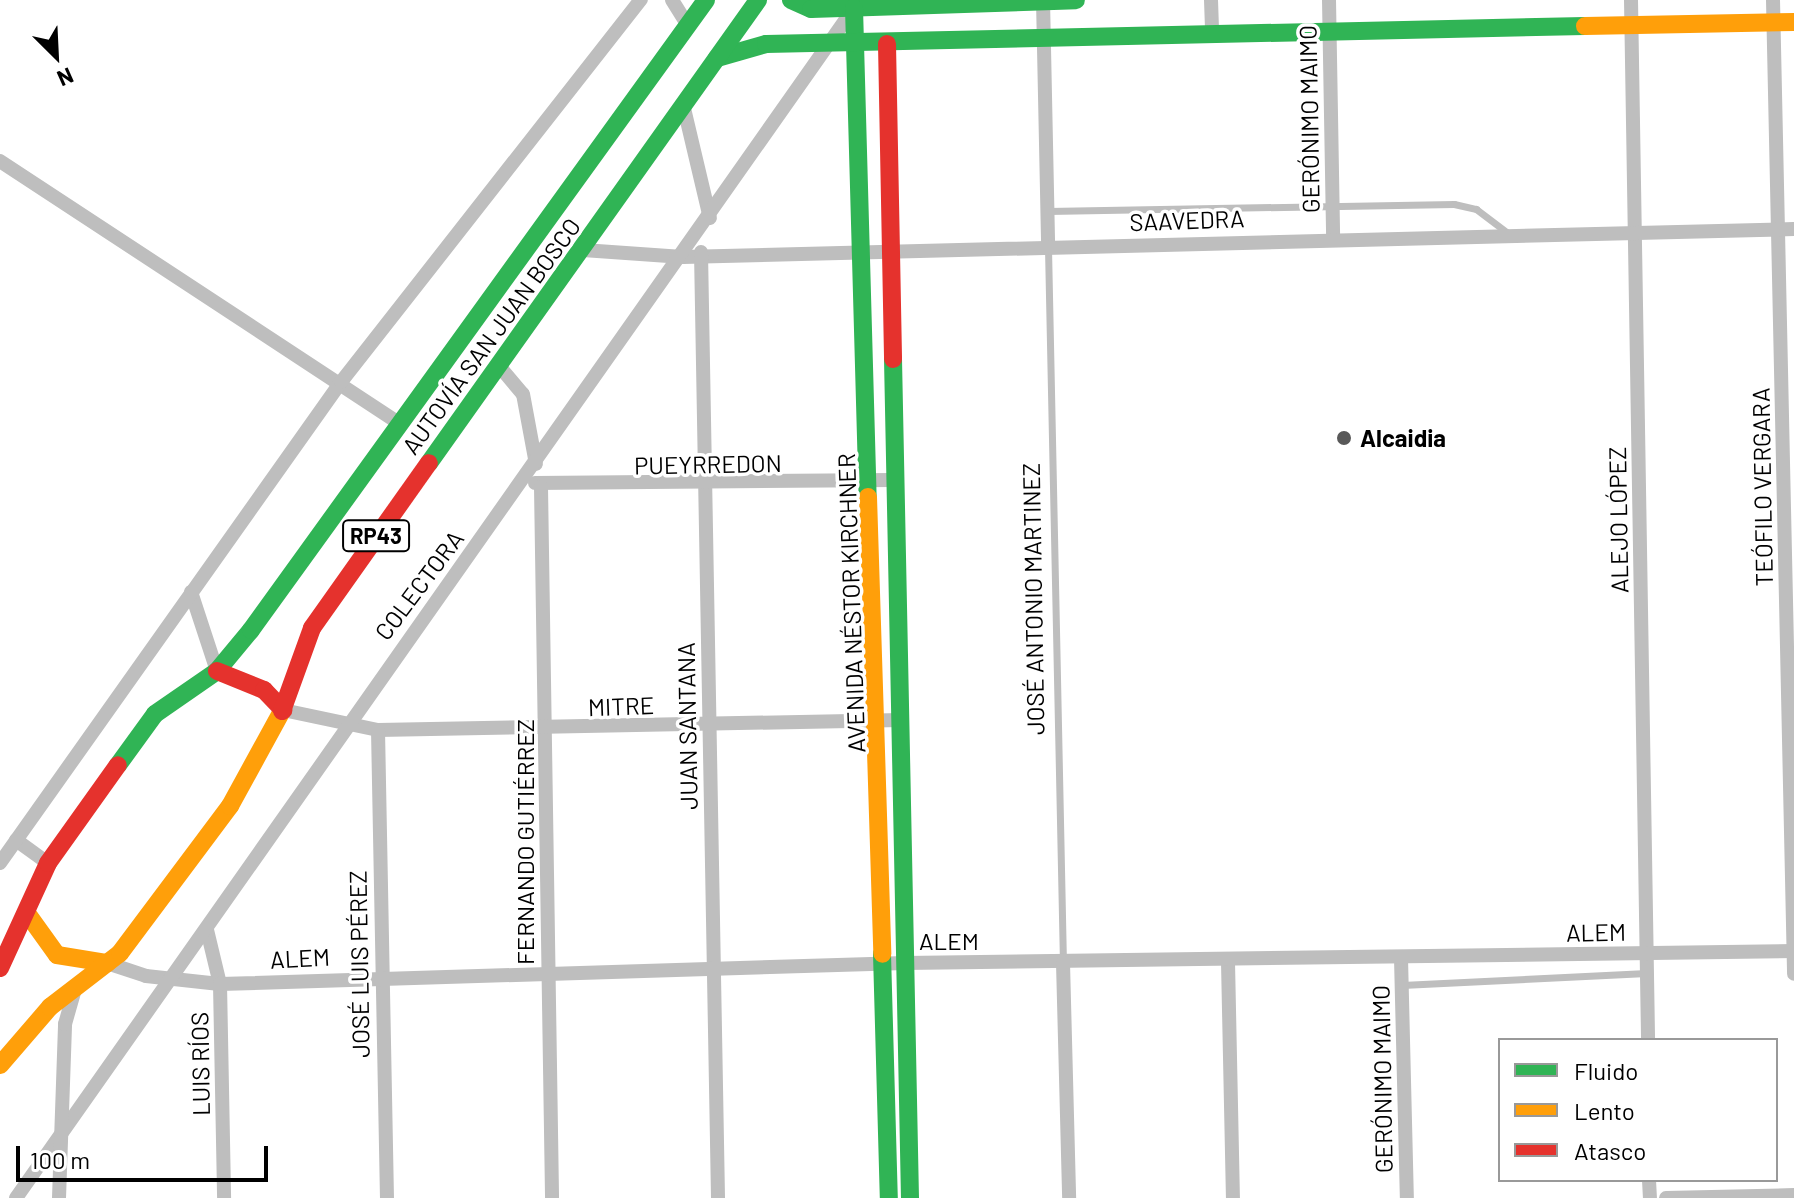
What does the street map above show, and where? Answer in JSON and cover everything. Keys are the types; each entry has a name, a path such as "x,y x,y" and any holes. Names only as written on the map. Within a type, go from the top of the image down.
{"street":[{"path":"0,863 341,382 641,0"},
{"path":"672,0 688,26"},
{"name":"AUTOVÍA SAN JUAN BOSCO","path":"0,968 29,916 48,863 155,714 217,671 706,0"},
{"name":"AUTOVÍA SAN JUAN BOSCO","path":"0,1065 75,988 107,963 230,806 283,710 312,628 758,0"},
{"path":"791,0 811,9 857,4 1076,0"},
{"name":"JOSÉ ANTONIO MARTINEZ","path":"1043,0 1048,246"},
{"path":"1211,0 1212,36"},
{"name":"GERÓNIMO MAIMO","path":"1329,0 1333,238"},
{"name":"ALEJO LÓPEZ","path":"1631,0 1648,1038"},
{"name":"TEÓFILO VERGARA","path":"1773,0 1787,229 1794,974"},
{"name":"COLECTORA","path":"16,1198 59,1143 207,930 345,722 536,464 857,4"},
{"name":"AVENIDA NÉSTOR KIRCHNER","path":"857,4 879,722 889,1198"},
{"path":"715,60 748,46 1794,22"},
{"name":"AVENIDA NÉSTOR KIRCHNER","path":"887,44 888,248 910,1198"},
{"path":"683,104 710,218"},
{"path":"0,161 341,382 397,422"},
{"name":"SAAVEDRA","path":"583,250 683,257 701,252 1787,229"},
{"name":"JUAN SANTANA","path":"701,252 718,1198"},
{"path":"500,367 523,394 536,464"},
{"path":"526,477 541,487"},
{"name":"PUEYRREDON","path":"541,487 704,487 893,480"},
{"name":"FERNANDO GUTIÉRREZ","path":"541,487 552,1198"},
{"path":"191,592 217,671 264,690 283,710"},
{"name":"MITRE","path":"283,710 378,730 546,730 901,720"},
{"name":"JOSÉ LUIS PÉREZ","path":"378,730 387,1198"},
{"path":"16,840 48,863"},
{"path":"29,916 57,955 107,963"},
{"name":"LUIS RÍOS","path":"207,930 220,984 224,1198"},
{"name":"ALEM","path":"107,963 170,981 220,984 381,976 905,963 1228,962 1794,951"},
{"name":"GERÓNIMO MAIMO","path":"1401,958 1407,1198"},
{"path":"1228,962 1233,1198"},
{"name":"JOSÉ ANTONIO MARTINEZ","path":"1063,963 1069,1198"},
{"path":"59,1198 65,1024 75,988"},
{"path":"1666,1198 1794,1195"}],"lane":[{"path":"1047,212 1454,204 1476,209 1509,234"},
{"name":"JOSÉ ANTONIO MARTINEZ","path":"1048,246 1063,963"},
{"path":"1402,985 1647,973"}],"traffic: fast":[{"path":"118,765 155,714 217,671 251,630 706,0"},
{"path":"429,463 758,0"},
{"path":"791,0 811,9 1076,0"},
{"path":"854,8 868,497"},
{"path":"717,58 766,44 1585,26"},
{"path":"893,359 910,1198"},
{"path":"882,954 889,1198"}],"traffic: slow":[{"path":"1585,26 1794,22"},
{"path":"868,497 882,954"},
{"path":"0,1065 50,1007 120,953 230,806 282,711"},
{"path":"29,916 57,955 107,963"}],"traffic: jam":[{"path":"887,44 893,359"},
{"path":"282,711 312,628 429,463"},
{"path":"217,671 264,690 283,710"},
{"path":"0,968 48,863 118,765"}],"place":[{"name":"Alcaidia","path":"1344,438"}]}
